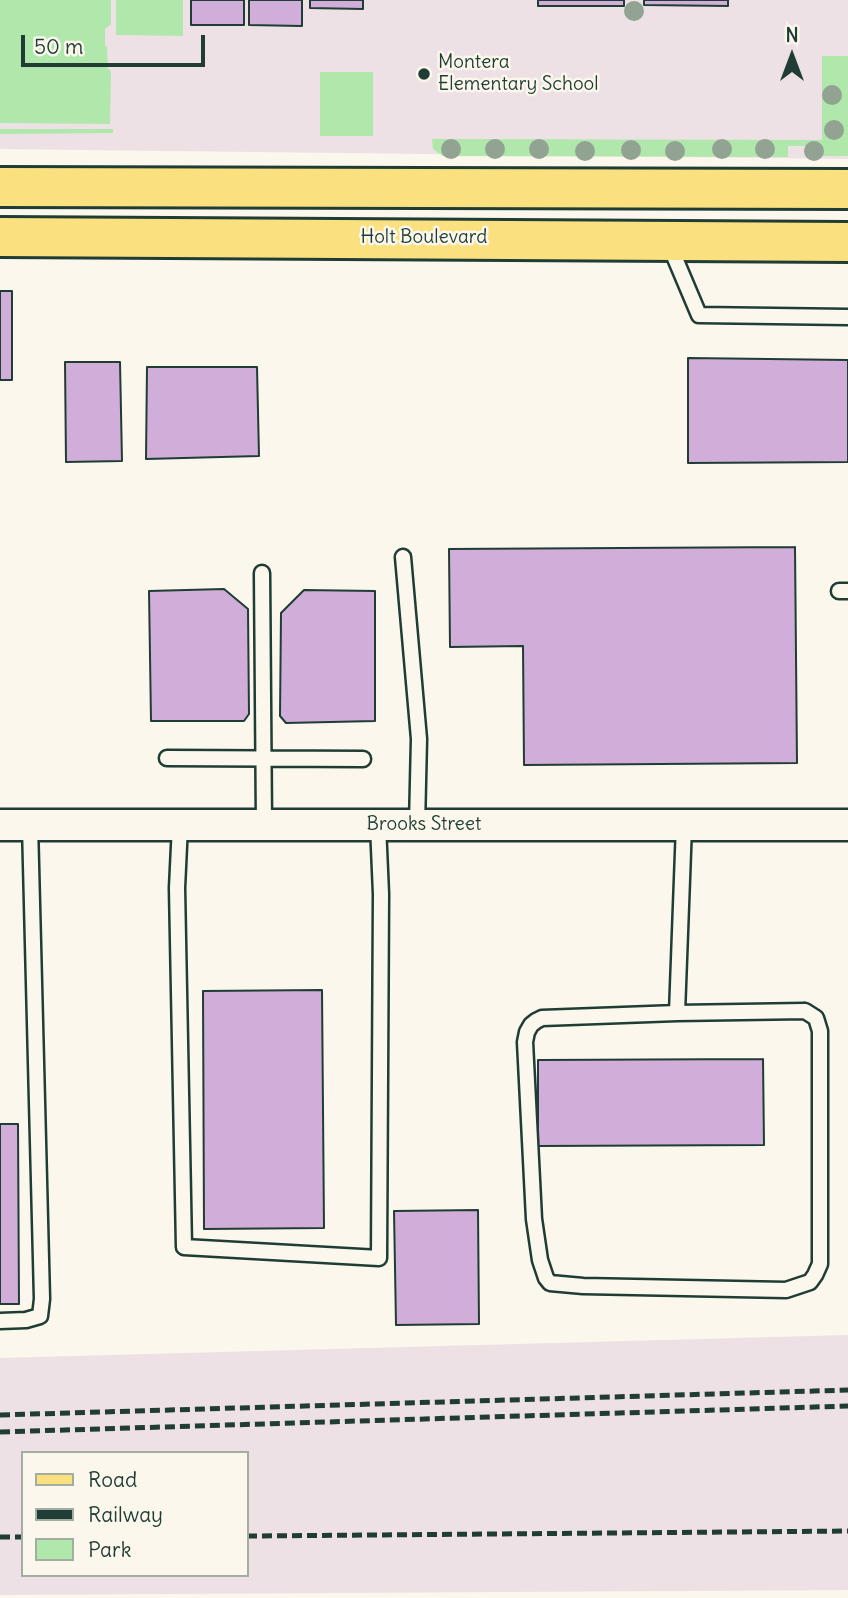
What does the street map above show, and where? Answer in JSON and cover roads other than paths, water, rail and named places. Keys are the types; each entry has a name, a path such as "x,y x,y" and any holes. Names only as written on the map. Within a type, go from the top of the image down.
{"main road":[{"path":"0,187 848,190"},
{"name":"Holt Boulevard","path":"0,237 848,242"}],"street":[{"name":"Brooks Street","path":"0,825 848,825"}],"lane":[{"path":"667,240 699,315 848,317"},
{"path":"403,556 419,739 417,825"},
{"path":"262,573 264,825"},
{"path":"167,758 363,759"},
{"path":"0,1321 26,1320 40,1316 42,1299 30,825"},
{"path":"180,825 177,888 184,1247 379,1258 381,894 378,825"},
{"path":"677,1013 684,825"},
{"path":"805,1011 816,1018 820,1031 821,1224 820,1264 810,1282 786,1290 583,1286 550,1283 546,1278 540,1260 534,1219 525,1042 527,1032 542,1018 677,1013 805,1011"}],"railway":[{"path":"0,1415 848,1390"},
{"path":"0,1432 848,1406"},
{"path":"248,1536 848,1531"},
{"path":"0,1537 21,1537"}],"place":[{"name":"Montera Elementary School","path":"424,74"}]}
